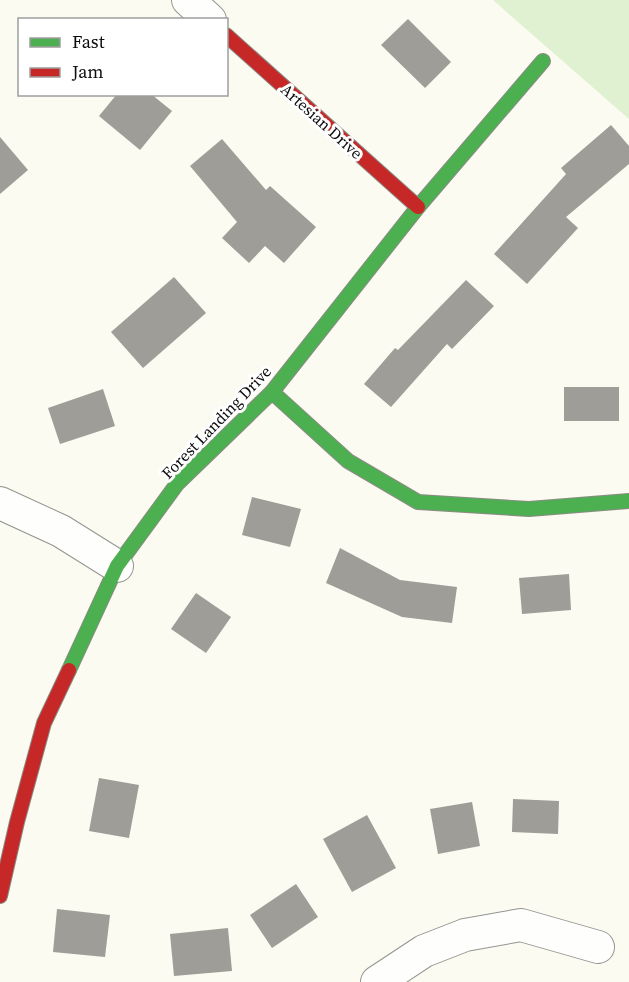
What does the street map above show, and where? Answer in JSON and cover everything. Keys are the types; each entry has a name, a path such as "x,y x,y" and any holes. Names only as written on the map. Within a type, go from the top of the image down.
{"street":[{"path":"188,0 208,18"},
{"name":"Artesian Drive","path":"228,36 418,207"},
{"name":"Forest Landing Drive","path":"0,896 44,723 117,566 177,484 272,392 418,207 543,61"},
{"path":"272,392 348,460 418,502 529,509 629,501"},
{"path":"0,503 61,531 117,566"},
{"path":"377,982 424,951 465,935 521,925 598,947"}],"green space":[{"path":"493,0 629,0 629,119"}],"building":[{"path":"408,19 451,62 425,88 381,45"},
{"path":"115,96 153,96 172,111 140,150 99,116"},
{"path":"611,125 629,146 629,164 566,217 578,228 527,284 494,254 566,174 561,168"},
{"path":"0,137 28,170 0,194"},
{"path":"222,139 266,190 270,186 316,227 284,263 265,246 249,263 222,238 237,222 190,166"},
{"path":"174,277 206,313 143,368 111,332"},
{"path":"466,280 494,306 452,349 447,344 391,407 364,384 395,348 398,350"},
{"path":"564,387 619,387 619,421 564,421"},
{"path":"103,389 115,426 60,444 48,408"},
{"path":"252,497 301,509 290,547 242,535"},
{"path":"340,548 400,580 457,587 452,623 402,617 326,583"},
{"path":"569,574 571,610 522,614 519,578"},
{"path":"196,593 231,617 206,653 171,629"},
{"path":"99,778 139,785 129,838 89,831"},
{"path":"513,799 559,801 558,834 512,832"},
{"path":"472,802 480,846 438,854 430,809"},
{"path":"367,815 396,868 352,892 323,839"},
{"path":"296,884 318,917 272,948 250,915"},
{"path":"57,909 110,915 105,957 53,952"},
{"path":"228,928 232,971 174,976 170,934"}],"traffic: fast":[{"path":"69,670 117,566 177,484 272,392 418,207 543,61"},
{"path":"272,392 348,461 418,502 529,509 629,501"}],"traffic: jam":[{"path":"228,37 418,207"},
{"path":"0,896 44,723 69,670"}]}
